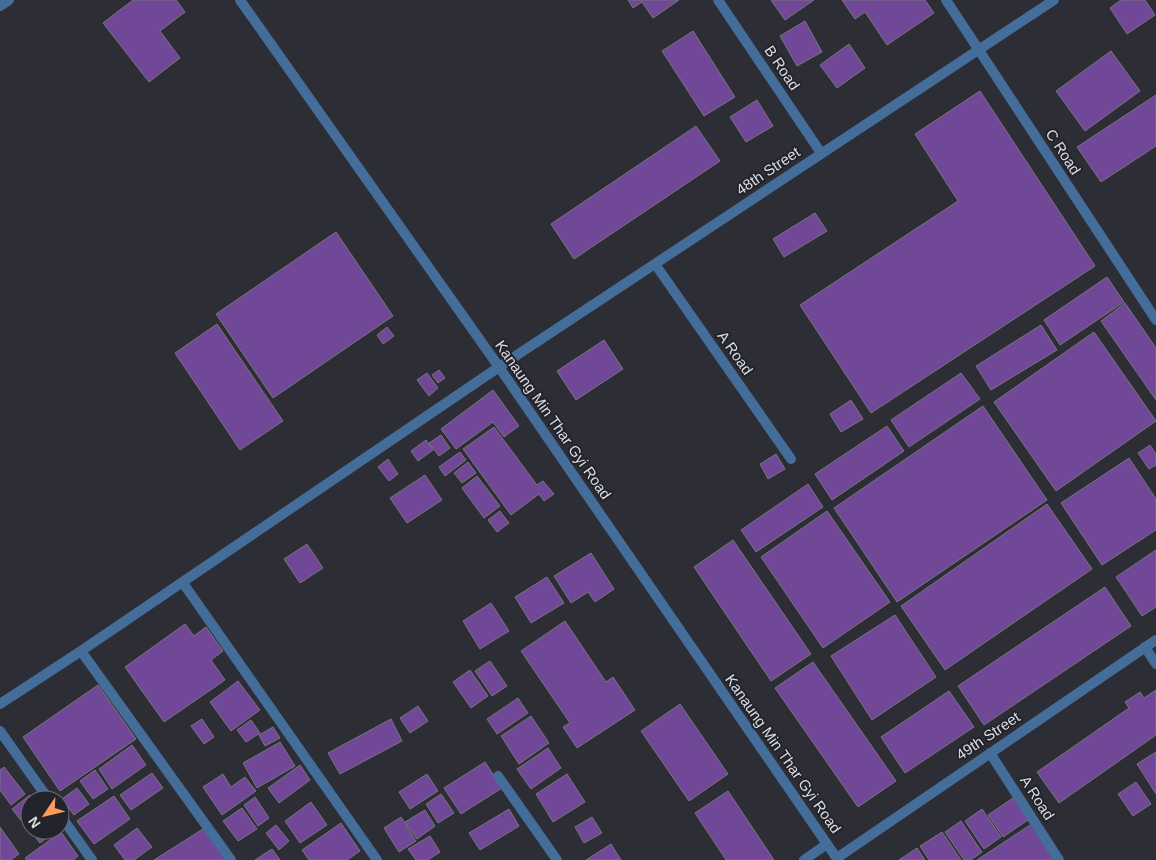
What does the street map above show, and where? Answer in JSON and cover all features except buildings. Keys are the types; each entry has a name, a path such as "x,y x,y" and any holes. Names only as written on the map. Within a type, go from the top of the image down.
{"street":[{"path":"0,6 9,0"},
{"name":"Kanaung Min Thar Gyi Road","path":"240,0 499,367 838,859"},
{"name":"B Road","path":"718,0 821,154"},
{"name":"C Road","path":"946,0 1156,320"},
{"name":"48th Street","path":"0,704 183,583 499,367 1054,0"},
{"name":"A Road","path":"655,264 790,459"},
{"path":"183,583 377,860"},
{"name":"49th Street","path":"838,859 1156,640"},
{"path":"1144,647 1156,664"},
{"path":"81,651 231,860"},
{"path":"0,731 42,790"},
{"name":"A Road","path":"990,753 1059,860"},
{"path":"498,776 557,860"},
{"path":"70,829 92,860"},
{"path":"804,860 827,844"}]}
